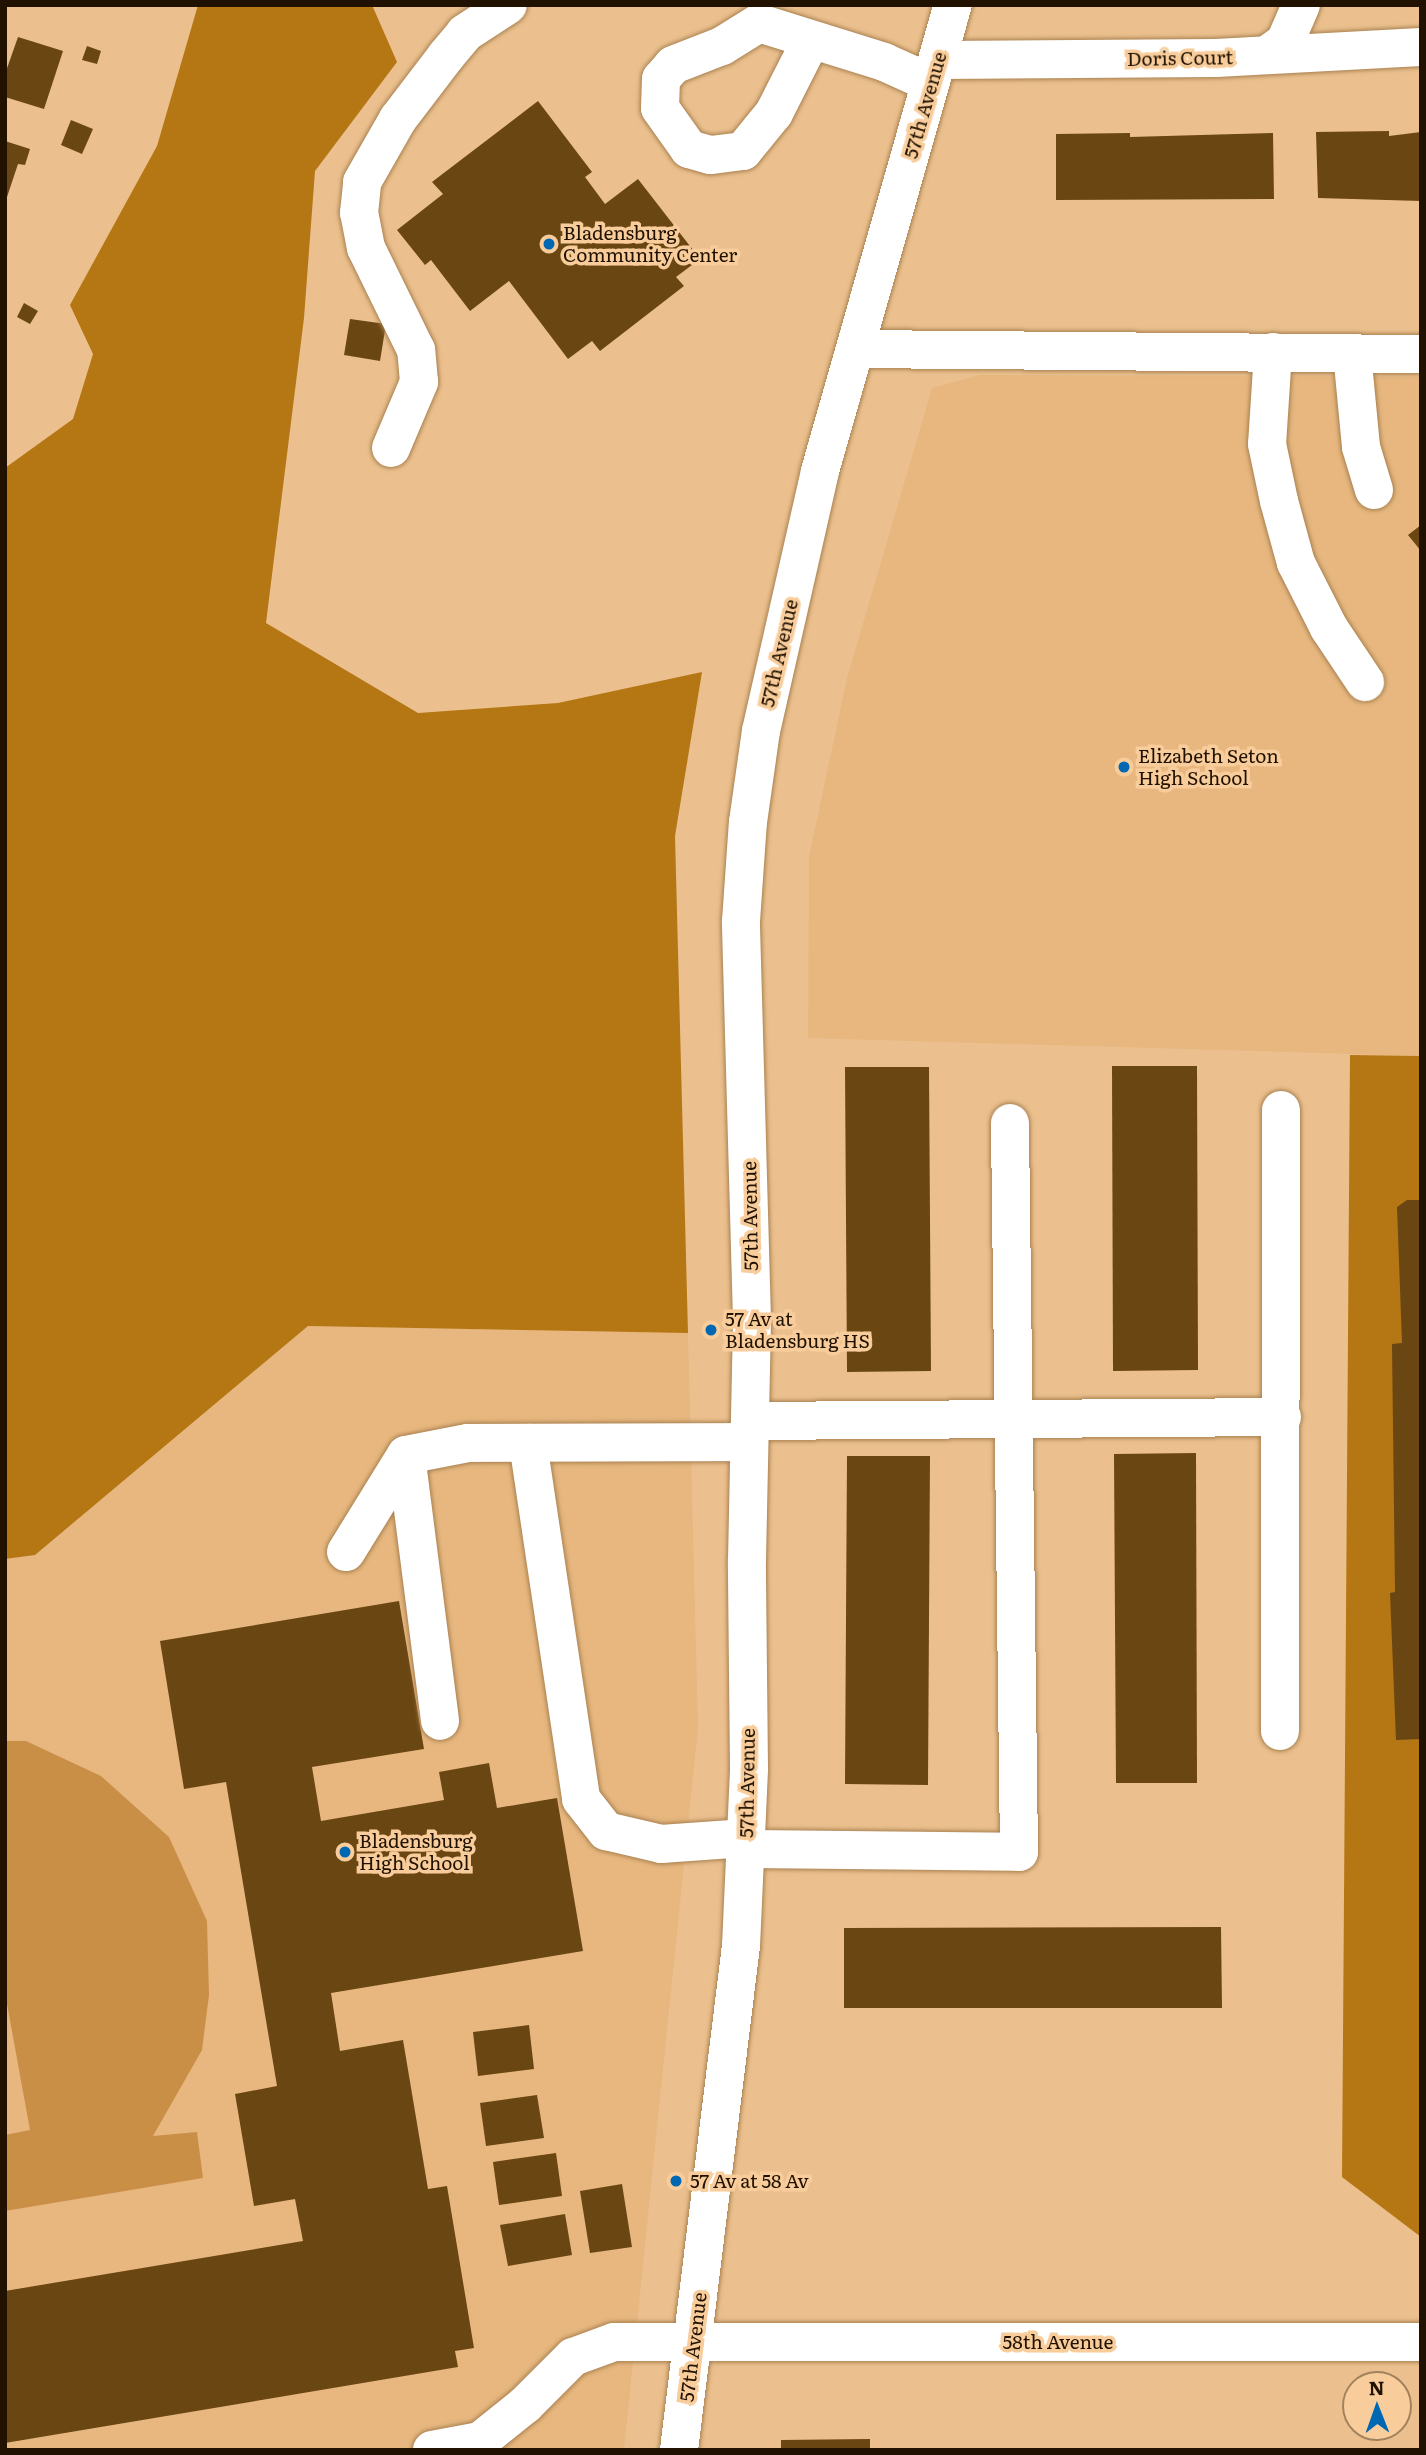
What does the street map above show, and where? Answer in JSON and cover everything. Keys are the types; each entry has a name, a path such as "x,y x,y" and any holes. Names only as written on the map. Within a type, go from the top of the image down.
{"street":[{"path":"391,448 419,382 416,350 366,248 359,213 362,182 398,119 446,56 465,33 508,5"},
{"name":"57th Avenue","path":"679,2450 695,2340 741,1946 746,1844 752,1307 741,922 748,822 761,731 820,471 953,5"},
{"path":"1270,52 1285,42 1301,5"},
{"path":"789,24 884,62 935,72"},
{"name":"Doris Court","path":"935,72 1216,58 1270,52 1421,47"},
{"path":"855,349 1421,354"},
{"path":"1273,352 1267,444 1296,563 1329,628 1365,682"},
{"path":"1352,353 1359,436 1374,490"},
{"path":"1280,1731 1281,1110"},
{"path":"528,1443 581,1799 606,1831 661,1844 1019,1852 1010,1123"},
{"path":"346,1552 406,1455 468,1443 528,1443 1014,1418 1282,1418"},
{"path":"406,1455 440,1721"},
{"name":"58th Avenue","path":"432,2450 480,2441 525,2405 573,2357 614,2342 1421,2342"}],"shaded area":[{"path":"198,5 372,5 397,62 315,171 304,318 266,623 418,713 558,703 702,672 675,836 688,1333 308,1326 35,1555 5,1559 5,468 73,419 93,354 70,305 157,146"},
{"name":"Elizabeth Seton High School","path":"980,375 1421,377 1421,1056 808,1038 809,857 847,678 932,388"},
{"path":"1350,1055 1421,1056 1421,2237 1342,2177"},
{"name":"Bladensburg High School","path":"308,1326 688,1333 698,1728 624,2450 5,2450 5,1559 35,1555"},
{"path":"5,1741 26,1741 101,1776 169,1837 207,1921 209,1995 202,2050 153,2136 197,2132 203,2178 5,2211 5,2135 30,2130 5,1993"}],"building":[{"path":"18,37 63,51 44,109 5,97 5,74"},
{"path":"87,46 101,51 97,64 82,60"},
{"name":"Bladensburg Community Center","path":"538,101 592,172 585,177 605,204 638,179 700,259 676,277 684,286 600,351 592,341 568,359 509,281 470,311 431,260 425,265 397,230 443,194 432,182"},
{"path":"71,120 93,129 82,154 61,145"},
{"path":"1389,131 1389,136 1421,132 1421,201 1318,198 1316,132"},
{"path":"1130,133 1130,137 1273,133 1274,199 1056,200 1056,134"},
{"path":"5,141 30,149 25,165 18,164 6,200"},
{"path":"24,303 38,311 30,324 17,317"},
{"path":"350,319 386,324 380,361 344,355"},
{"path":"1421,525 1421,551 1408,535"},
{"path":"1112,1066 1197,1066 1198,1370 1113,1371"},
{"path":"845,1067 929,1067 931,1371 847,1372"},
{"path":"1407,1200 1421,1200 1421,1739 1396,1740 1390,1593 1395,1592 1392,1344 1402,1343 1397,1207"},
{"path":"1196,1453 1197,1783 1116,1783 1114,1454"},
{"path":"847,1456 930,1456 928,1785 845,1784"},
{"name":"Bladensburg High School","path":"399,1601 424,1749 312,1767 321,1821 444,1800 439,1772 489,1763 497,1808 557,1798 583,1951 331,1993 340,2051 403,2040 428,2189 447,2186 474,2348 455,2351 458,2367 5,2443 5,2291 303,2241 295,2199 254,2206 235,2094 277,2086 226,1782 184,1789 160,1641"},
{"path":"1221,1927 1222,2008 844,2008 844,1928"},
{"path":"529,2025 534,2069 478,2076 473,2032"},
{"path":"537,2095 544,2138 486,2146 480,2103"},
{"path":"556,2153 562,2196 499,2205 493,2162"},
{"path":"622,2184 632,2247 590,2253 580,2191"},
{"path":"565,2214 572,2255 508,2266 500,2225"},
{"path":"870,2439 870,2450 781,2450 781,2440"}],"place":[{"name":"Bladensburg Community Center","path":"549,244"},
{"name":"Elizabeth Seton High School","path":"1124,767"},
{"name":"57 Av at Bladensburg HS","path":"711,1330"},
{"name":"Bladensburg High School","path":"345,1852"},
{"name":"57 Av at 58 Av","path":"676,2181"}]}
